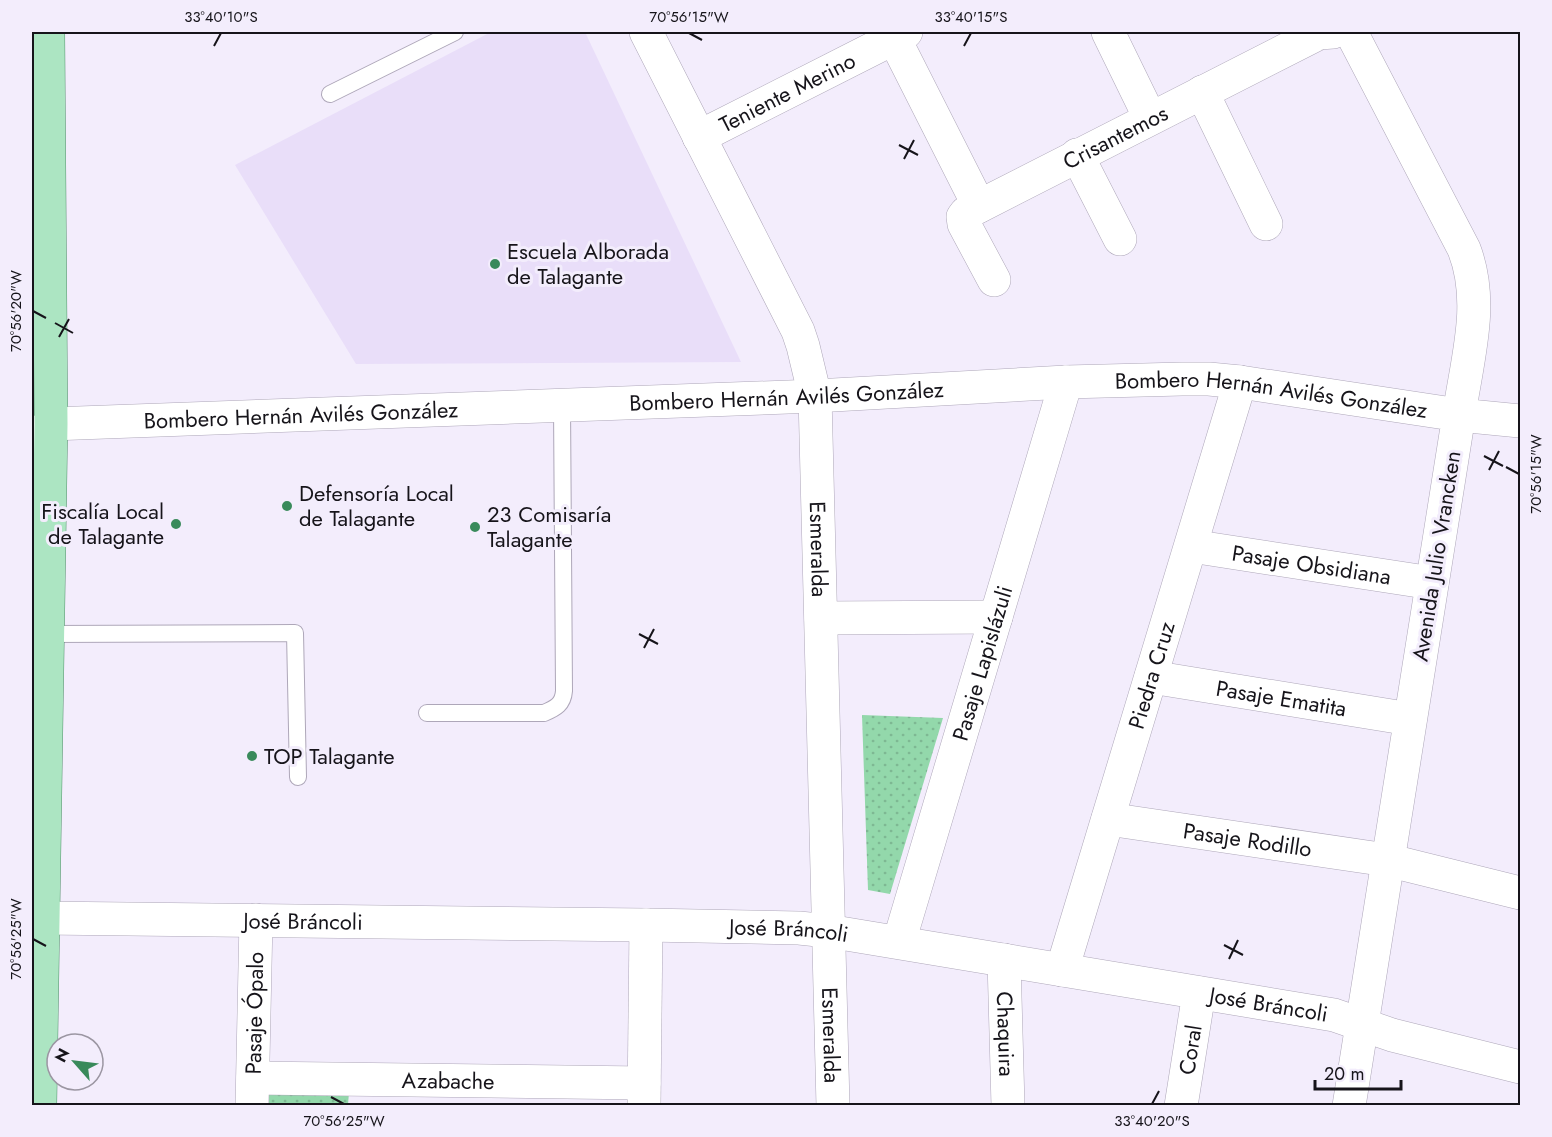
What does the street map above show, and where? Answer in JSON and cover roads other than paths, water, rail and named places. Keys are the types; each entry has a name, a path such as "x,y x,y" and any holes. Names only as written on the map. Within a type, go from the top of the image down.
{"main road":[{"path":"40,1106 36,983 43,918 47,634 41,431 48,32"}],"street":[{"name":"Esmeralda","path":"646,32 798,331 804,346 815,396 833,1106"},
{"path":"1108,32 1150,118"},
{"name":"Crisantemos","path":"979,206 1319,33 1333,32"},
{"name":"Avenida Julio Vrancken","path":"1349,1106 1475,302 1470,265 1464,249 1351,32"},
{"name":"Teniente Merino","path":"699,137 900,35"},
{"path":"900,35 979,206 966,213 963,221 994,280"},
{"path":"1202,92 1266,224"},
{"path":"1077,155 1120,239"},
{"name":"Bombero Hernán Avilés González","path":"41,431 562,405 815,396 1066,382 1182,379 1240,382 1459,415 1521,421"},
{"name":"Pasaje Lapislázuli","path":"899,942 1066,382"},
{"name":"Piedra Cruz","path":"1062,970 1240,382"},
{"name":"Pasaje Obsidiana","path":"1191,546 1432,583"},
{"path":"821,618 996,616"},
{"name":"Pasaje Ematita","path":"1151,677 1410,719"},
{"name":"Pasaje Rodillo","path":"1108,819 1387,860 1521,892"},
{"name":"José Bráncoli","path":"43,918 799,928 899,942 1334,1015 1392,1035 1521,1067"},
{"name":"Pasaje Ópalo","path":"253,1092 256,920"},
{"path":"644,1094 646,925"},
{"name":"Chaquira","path":"1004,960 1008,1106"},
{"name":"Coral","path":"1181,1106 1199,993"},
{"name":"Azabache","path":"253,1092 644,1094"}],"lane":[{"path":"330,94 455,32"},
{"path":"427,713 544,714 561,702 564,691 562,405"},
{"path":"47,634 295,633 298,777"}],"place":[{"name":"Escuela Alborada de Talagante","path":"495,264"},
{"name":"Defensoría Local de Talagante","path":"287,506"},
{"name":"Fiscalía Local de Talagante","path":"176,524"},
{"name":"23 Comisaría Talagante","path":"475,527"},
{"name":"TOP Talagante","path":"252,756"}]}
